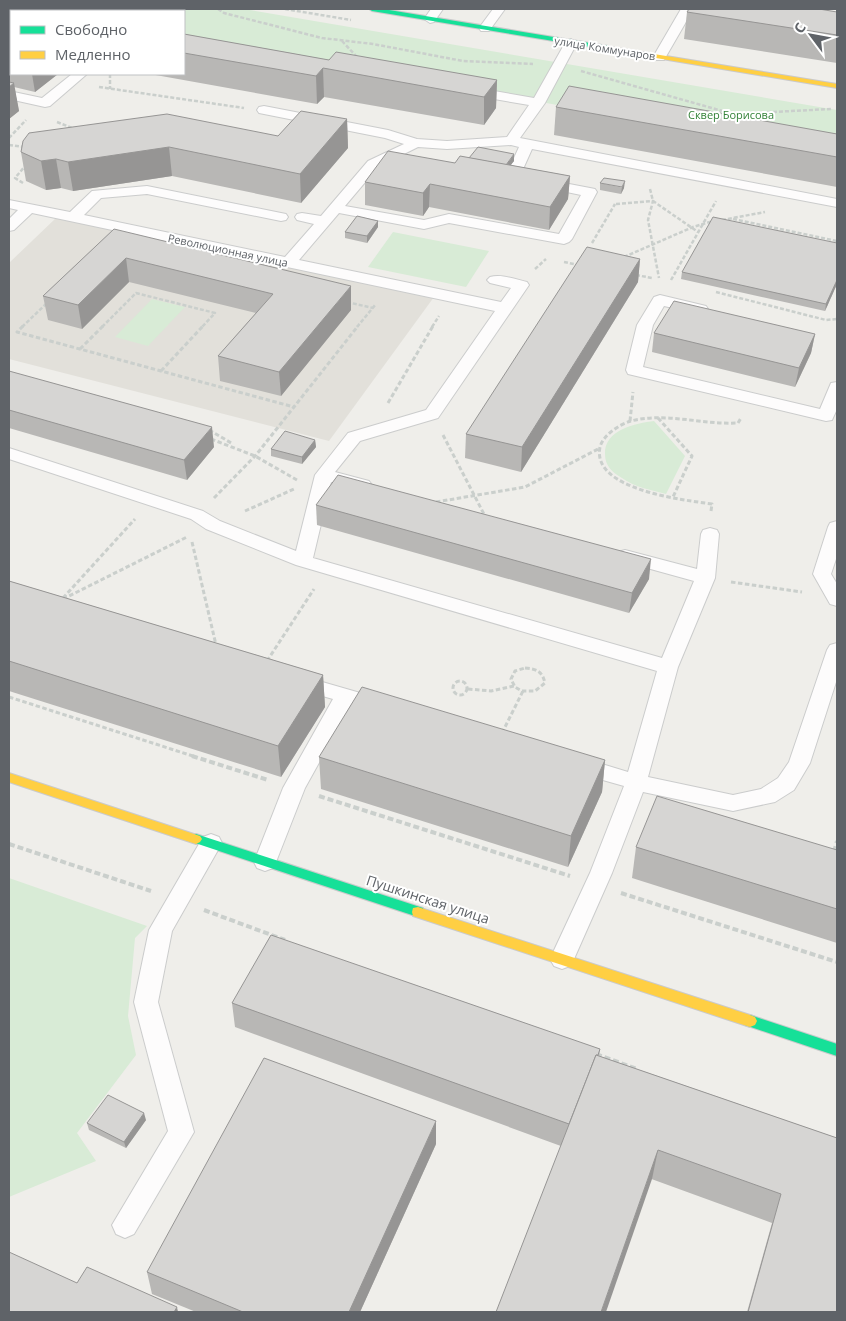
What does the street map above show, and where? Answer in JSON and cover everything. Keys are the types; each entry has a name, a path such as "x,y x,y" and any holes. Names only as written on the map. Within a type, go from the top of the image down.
{"main road":[{"name":"улица Коммунаров","path":"372,9 433,14 485,28 837,86"},
{"name":"Пушкинская улица","path":"9,777 837,1050"}],"lane":[{"path":"485,28 499,9"},
{"path":"659,57 686,11 724,17"},
{"path":"511,141 538,103 571,43"},
{"path":"9,95 45,103 79,75"},
{"path":"460,89 538,103"},
{"path":"264,110 388,134 416,143 448,145 511,141 837,203"},
{"path":"289,262 373,164 416,143"},
{"path":"522,180 527,144"},
{"path":"335,208 424,226 449,218 564,239 590,192 493,175"},
{"path":"74,217 97,194 148,190 281,217"},
{"name":"Революционная улица","path":"9,204 506,308"},
{"path":"9,227 29,208"},
{"path":"302,217 324,221"},
{"path":"303,561 324,475 354,437 432,414 521,285 495,280"},
{"path":"712,311 660,300 645,325 634,370 826,416 837,387"},
{"path":"9,453 152,500 303,561 668,667"},
{"path":"324,475 382,490"},
{"path":"836,598 822,574 837,527"},
{"path":"562,959 596,884 636,782 668,667 705,578 710,534"},
{"path":"610,552 705,578"},
{"path":"563,760 636,782 733,803 767,796 786,784 798,763 837,650"},
{"path":"261,671 399,712"},
{"path":"265,862 294,788 345,696"},
{"path":"125,1225 181,1132 146,1002 161,930 210,844"}],"path":[{"path":"218,9 224,13 313,36 463,61 560,65 734,114 837,109"},
{"path":"342,40 360,60"},
{"path":"110,75 110,89"},
{"path":"69,83 264,110"},
{"path":"50,119 74,129"},
{"path":"9,145 28,148"},
{"path":"28,187 15,178 32,159"},
{"path":"645,166 653,201 648,220 660,279"},
{"path":"660,300 726,182"},
{"path":"616,204 653,201 698,232"},
{"path":"621,258 703,223 766,212"},
{"path":"730,218 837,241"},
{"path":"521,285 545,258 553,260"},
{"path":"562,262 579,266"},
{"path":"632,275 671,280"},
{"path":"205,520 392,284"},
{"path":"708,290 826,320 837,319"},
{"path":"79,349 136,292 215,313 161,371"},
{"path":"375,430 392,396 448,301 447,295"},
{"path":"51,298 17,332 294,407"},
{"path":"630,421 634,370"},
{"path":"430,503 525,487 600,448 607,436 630,421 658,417 722,426 738,424 753,398"},
{"path":"432,414 486,518"},
{"path":"658,417 692,456 673,498"},
{"path":"205,429 215,432 236,446"},
{"path":"208,438 236,446 256,455 304,484"},
{"path":"600,448 601,461 608,473 628,485 657,496 712,504 710,534"},
{"path":"205,520 324,475"},
{"path":"152,500 62,600 191,535 217,649"},
{"path":"261,671 328,567"},
{"path":"705,578 836,598"},
{"path":"520,669 536,669 544,675 544,683 539,689 523,691 514,686 511,679 512,675 520,669"},
{"path":"461,682 466,684 468,689 464,694 458,694 453,692 452,688 456,683 461,682"},
{"path":"468,689 491,691 514,686"},
{"path":"499,741 523,691"},
{"path":"9,697 837,962"},
{"path":"833,857 837,841"},
{"path":"9,844 179,901 295,943"},
{"path":"594,1053 641,1070"}],"shaded area":[{"path":"56,218 434,297 329,441 9,359 9,263"}],"green space":[{"name":"Сквер Борисова","path":"244,9 837,110 837,156 185,37 185,10 168,10"},
{"path":"393,232 489,251 466,287 368,267"},
{"path":"152,299 185,307 148,346 115,337"},
{"path":"654,421 685,456 666,494 632,484 618,476 612,471 605,458 606,446 615,434 630,426"},
{"path":"9,878 147,926 135,938 128,1016 136,1055 77,1133 96,1161 9,1197"}],"building":[{"path":"56,9 100,9 98,10 54,10"},
{"path":"689,9 819,9 837,12 837,35 687,12"},
{"path":"185,34 329,60 336,52 497,80 484,97 323,68 316,76 185,53"},
{"path":"10,43 10,60 9,59"},
{"path":"569,86 837,134 837,157 556,107"},
{"path":"301,111 347,119 300,174 169,147 68,162 56,159 41,161 21,152 23,141 29,133 167,114 278,136"},
{"path":"478,147 514,154 506,165 469,158"},
{"path":"388,151 455,163 460,156 570,176 550,207 430,184 423,193 365,182"},
{"path":"604,178 625,181 622,187 600,183"},
{"path":"357,216 378,221 367,236 345,232"},
{"path":"713,217 837,243 837,280 826,304 682,272"},
{"path":"114,229 351,286 279,372 218,356 273,294 126,258 78,305 43,296"},
{"path":"587,247 640,259 522,447 466,434"},
{"path":"674,301 815,334 799,368 654,333"},
{"path":"9,371 212,427 184,460 9,410"},
{"path":"285,431 315,440 302,457 271,449"},
{"path":"338,475 651,559 632,593 316,505"},
{"path":"9,581 323,675 278,746 9,661"},
{"path":"362,687 605,760 571,836 319,757"},
{"path":"657,796 837,850 837,909 636,847"},
{"path":"271,935 600,1049 569,1124 232,1003"},
{"path":"596,1055 837,1138 837,1312 748,1312 781,1194 658,1150 601,1312 496,1312"},
{"path":"264,1058 436,1121 349,1312 243,1312 147,1272"},
{"path":"108,1095 144,1113 124,1142 87,1123"},
{"path":"9,1252 77,1283 87,1267 177,1307 174,1312 9,1312"}],"traffic: fast":[{"path":"372,9 608,48"},
{"path":"196,839 418,912"},
{"path":"750,1021 837,1050"}],"traffic: slow":[{"path":"608,48 837,86"},
{"path":"9,777 196,839"},
{"path":"418,912 750,1021"}]}
